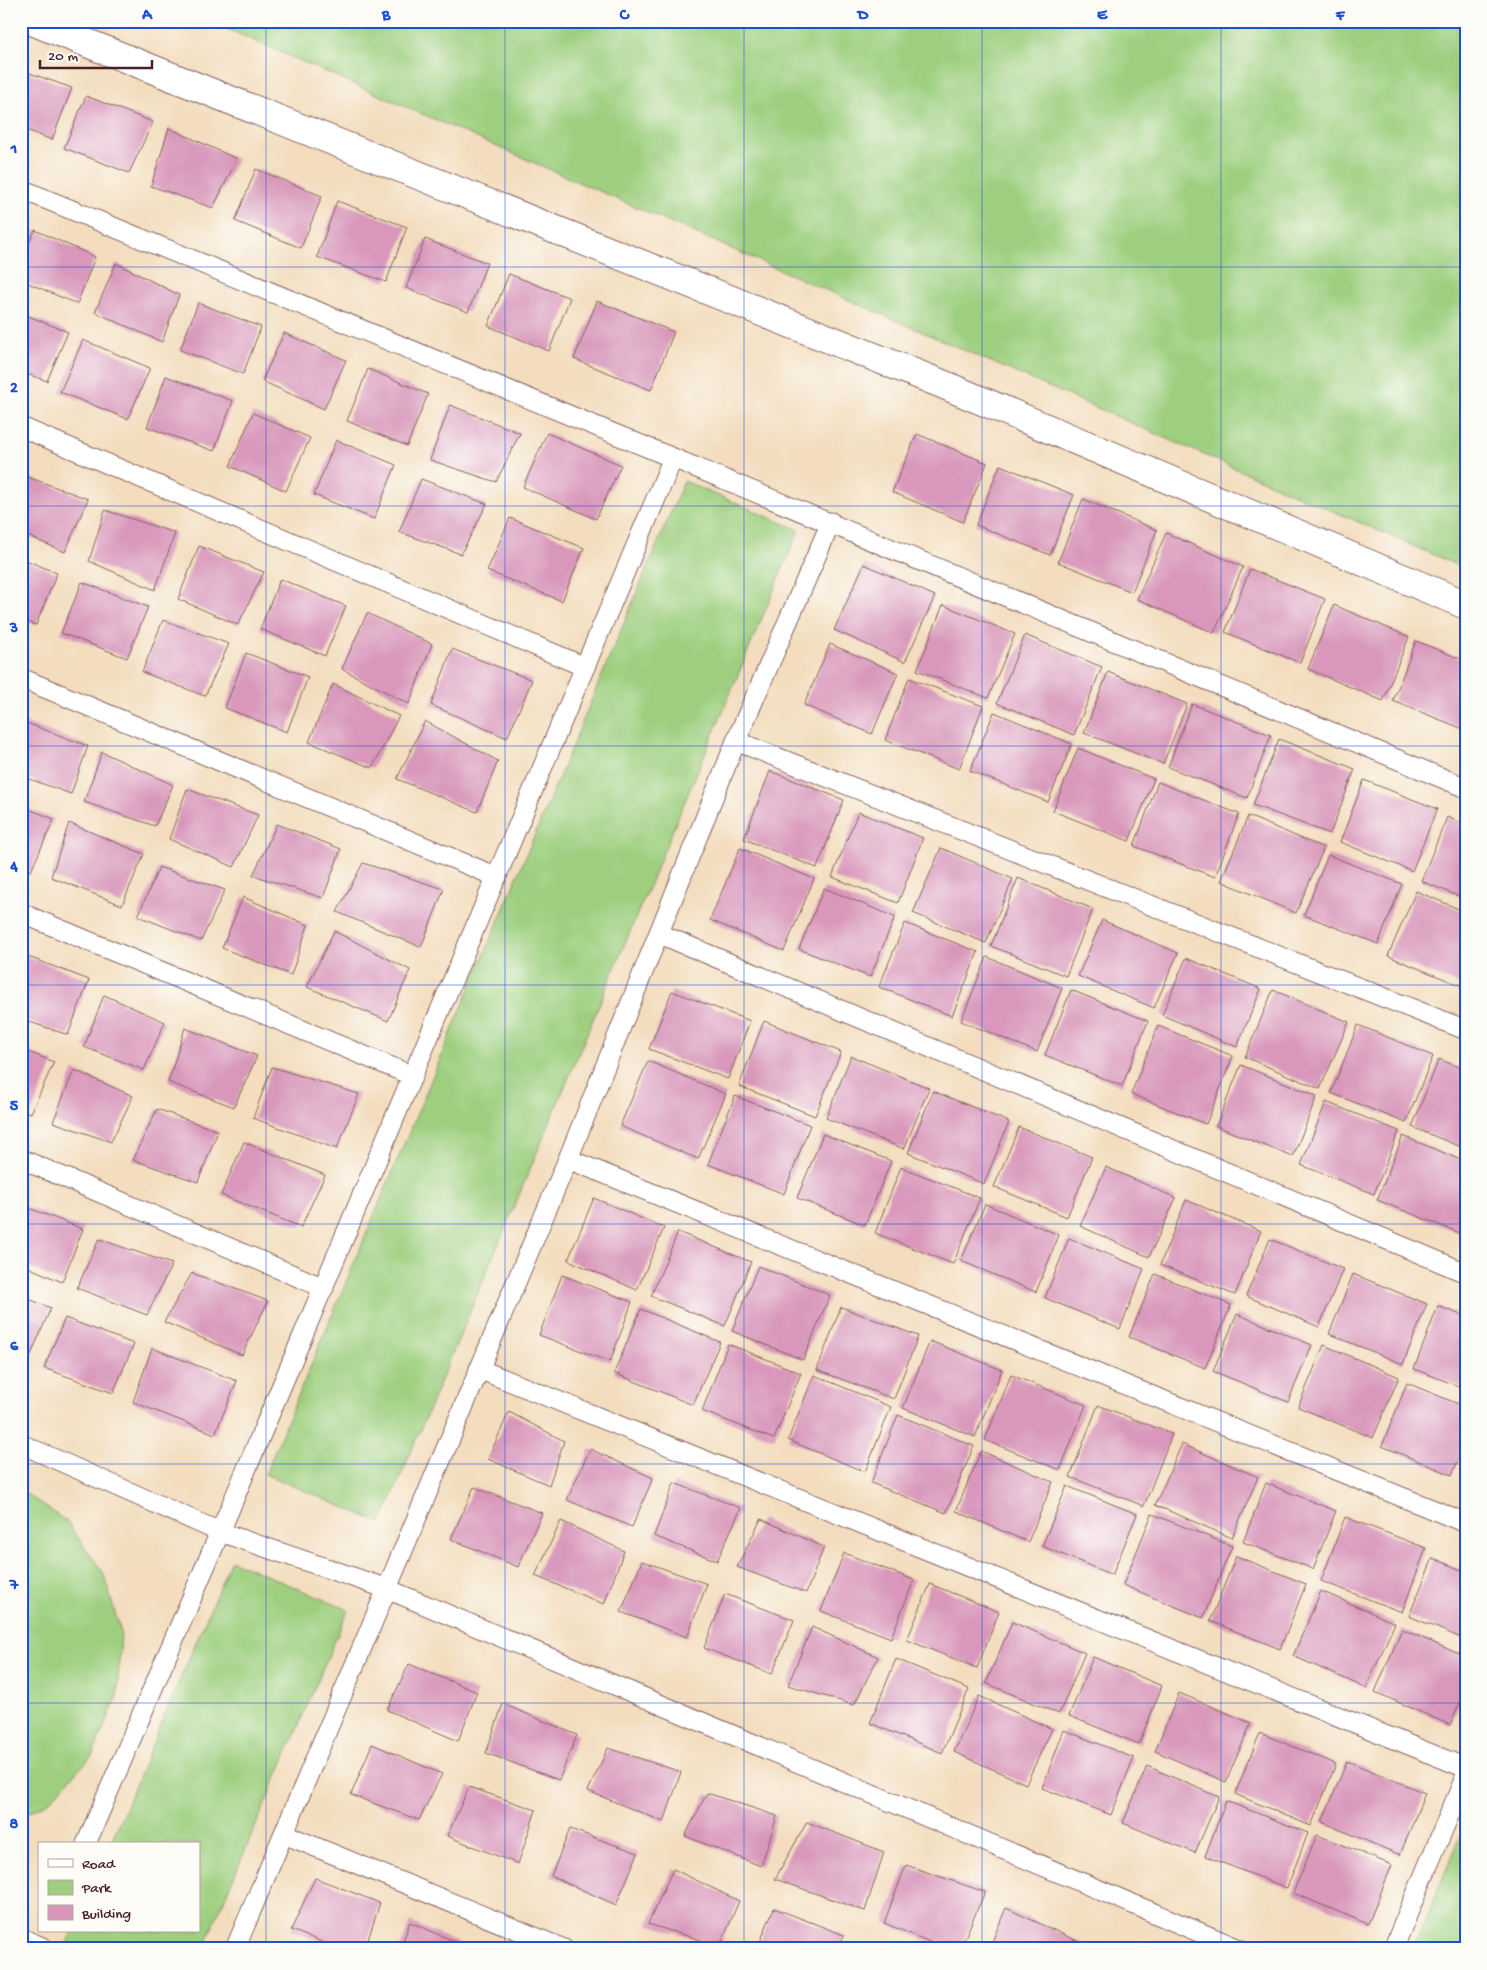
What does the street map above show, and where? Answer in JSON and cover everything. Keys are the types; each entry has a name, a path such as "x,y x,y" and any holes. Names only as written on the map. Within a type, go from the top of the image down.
{"street":[{"path":"32,21 942,384 1466,606"}],"lane":[{"path":"21,189 831,522 1466,788"},
{"path":"21,427 585,667"},
{"path":"87,1842 324,1288 673,458"},
{"path":"235,1949 385,1588 568,1159 736,741 831,522"},
{"path":"21,678 497,877"},
{"path":"736,741 1466,1030"},
{"path":"21,912 413,1076"},
{"path":"660,934 1466,1273"},
{"path":"21,1159 324,1288"},
{"path":"568,1159 1466,1522"},
{"path":"479,1368 1466,1768"},
{"path":"21,1444 220,1532 385,1588 1239,1949"},
{"path":"1392,1949 1466,1775"},
{"path":"284,1834 564,1949"},
{"path":"21,1938 44,1942"}],"green space":[{"path":"209,21 1466,21 1466,569"},
{"path":"684,481 799,530 381,1523 265,1474"},
{"path":"21,1490 66,1521 103,1572 121,1633 117,1697 92,1756 48,1802 21,1817"},
{"path":"231,1560 348,1610 203,1949 65,1949 72,1932 200,1932 200,1842 111,1842"},
{"path":"1466,1823 1466,1949 1413,1949"}],"building":[{"path":"21,70 72,88 52,140 21,128"},
{"path":"86,96 153,122 129,173 64,148"},
{"path":"169,128 237,159 213,208 151,186"},
{"path":"256,169 322,196 301,248 235,221"},
{"path":"337,201 407,227 386,282 317,257"},
{"path":"35,230 95,257 77,304 21,280 21,260"},
{"path":"425,239 487,263 468,312 406,288"},
{"path":"116,263 179,295 162,342 95,312"},
{"path":"509,274 570,298 549,351 488,326"},
{"path":"597,301 674,332 651,390 574,359"},
{"path":"198,303 261,327 243,374 180,350"},
{"path":"21,313 68,332 47,381 21,372"},
{"path":"284,333 346,360 324,409 262,381"},
{"path":"83,340 150,368 128,419 60,392"},
{"path":"368,369 428,394 407,446 347,421"},
{"path":"166,376 233,401 214,451 147,427"},
{"path":"450,405 520,433 496,482 430,460"},
{"path":"253,413 310,438 286,491 230,466"},
{"path":"547,433 621,465 596,519 523,487"},
{"path":"917,434 987,463 963,522 892,492"},
{"path":"336,440 396,465 374,519 314,495"},
{"path":"1000,465 1074,495 1050,555 976,525"},
{"path":"25,476 88,499 65,552 21,533 21,488"},
{"path":"421,479 487,504 461,554 399,532"},
{"path":"1083,499 1157,530 1132,592 1058,562"},
{"path":"105,510 175,533 155,590 89,561"},
{"path":"510,518 584,548 562,601 487,571"},
{"path":"1166,533 1243,567 1214,633 1137,599"},
{"path":"199,546 264,572 238,625 178,599"},
{"path":"21,558 57,573 36,625 21,620"},
{"path":"864,564 935,596 905,662 834,630"},
{"path":"1250,569 1325,599 1300,663 1225,632"},
{"path":"280,579 346,606 325,656 260,629"},
{"path":"82,582 148,607 127,658 61,633"},
{"path":"943,605 1015,634 988,698 917,670"},
{"path":"1334,605 1409,637 1383,701 1308,669"},
{"path":"367,613 432,644 409,704 342,669"},
{"path":"163,620 229,644 205,696 142,672"},
{"path":"1025,635 1102,667 1074,735 997,703"},
{"path":"1416,641 1466,661 1466,730 1393,701"},
{"path":"830,644 898,673 872,734 804,705"},
{"path":"452,649 532,680 507,738 431,705"},
{"path":"246,653 308,677 287,732 225,708"},
{"path":"1108,672 1187,704 1163,764 1084,733"},
{"path":"909,678 983,706 959,769 885,740"},
{"path":"333,684 399,716 372,768 309,742"},
{"path":"1192,704 1271,735 1247,798 1168,767"},
{"path":"994,712 1072,744 1048,802 970,771"},
{"path":"21,721 88,746 71,794 21,776"},
{"path":"425,721 498,761 477,812 397,779"},
{"path":"1279,739 1355,769 1330,834 1253,805"},
{"path":"1078,748 1154,779 1129,841 1053,811"},
{"path":"102,752 173,785 155,826 84,802"},
{"path":"770,771 844,800 817,868 744,839"},
{"path":"1364,780 1437,809 1412,871 1340,842"},
{"path":"1158,782 1239,814 1215,877 1134,846"},
{"path":"187,789 258,815 234,867 169,839"},
{"path":"21,806 54,819 31,871 21,867"},
{"path":"858,812 923,838 898,903 832,877"},
{"path":"1248,816 1324,848 1296,913 1221,881"},
{"path":"1447,817 1466,825 1466,899 1421,881"},
{"path":"69,823 144,854 122,905 51,877"},
{"path":"277,824 341,849 323,898 253,875"},
{"path":"740,848 814,879 784,951 710,920"},
{"path":"941,848 1013,879 986,943 913,913"},
{"path":"1328,855 1402,884 1378,944 1304,915"},
{"path":"363,863 444,889 421,947 337,912"},
{"path":"159,867 225,890 201,941 138,916"},
{"path":"1018,878 1093,909 1066,976 991,946"},
{"path":"824,888 895,917 870,977 799,949"},
{"path":"1416,891 1466,912 1466,982 1464,987 1388,956"},
{"path":"243,897 308,925 291,975 222,948"},
{"path":"1102,920 1178,953 1154,1008 1078,976"},
{"path":"905,923 978,952 952,1016 879,987"},
{"path":"334,931 410,970 388,1021 307,987"},
{"path":"21,954 89,980 68,1035 21,1019"},
{"path":"987,957 1062,988 1037,1052 961,1021"},
{"path":"1186,958 1261,989 1237,1047 1162,1015"},
{"path":"1071,990 1148,1021 1122,1086 1045,1055"},
{"path":"1273,990 1349,1022 1320,1089 1245,1057"},
{"path":"672,991 750,1021 728,1079 649,1049"},
{"path":"104,995 165,1022 144,1070 84,1047"},
{"path":"764,1021 841,1052 815,1116 739,1086"},
{"path":"1358,1025 1433,1056 1406,1123 1331,1093"},
{"path":"1158,1026 1233,1056 1206,1124 1131,1094"},
{"path":"185,1028 257,1056 234,1107 168,1082"},
{"path":"21,1049 54,1062 31,1113 21,1110"},
{"path":"851,1056 929,1088 904,1149 826,1118"},
{"path":"1439,1059 1466,1070 1466,1149 1412,1127"},
{"path":"648,1061 726,1094 698,1159 620,1126"},
{"path":"1241,1065 1317,1096 1293,1157 1216,1126"},
{"path":"272,1067 359,1094 337,1149 253,1118"},
{"path":"74,1070 133,1096 111,1142 53,1122"},
{"path":"933,1091 1009,1122 984,1184 908,1153"},
{"path":"735,1096 810,1125 784,1194 708,1164"},
{"path":"1326,1102 1399,1131 1374,1194 1301,1165"},
{"path":"157,1109 218,1131 198,1182 133,1160"},
{"path":"1019,1127 1092,1157 1067,1217 994,1187"},
{"path":"823,1134 891,1161 865,1225 797,1198"},
{"path":"1403,1136 1466,1162 1466,1225 1462,1234 1377,1200"},
{"path":"244,1142 325,1175 301,1227 221,1195"},
{"path":"901,1167 980,1198 953,1264 875,1233"},
{"path":"1106,1167 1176,1198 1149,1257 1080,1226"},
{"path":"594,1198 664,1228 637,1290 568,1260"},
{"path":"1186,1200 1261,1231 1235,1295 1160,1265"},
{"path":"985,1204 1059,1235 1036,1292 961,1261"},
{"path":"21,1205 83,1229 62,1282 21,1264"},
{"path":"678,1232 751,1262 725,1326 651,1296"},
{"path":"1069,1238 1144,1269 1120,1329 1045,1298"},
{"path":"99,1239 172,1264 147,1315 77,1288"},
{"path":"1270,1239 1343,1269 1319,1327 1246,1296"},
{"path":"758,1266 830,1295 803,1360 732,1331"},
{"path":"192,1273 268,1301 242,1355 164,1322"},
{"path":"1155,1274 1231,1305 1205,1368 1129,1337"},
{"path":"1353,1274 1427,1304 1403,1364 1329,1334"},
{"path":"562,1275 632,1302 610,1362 539,1335"},
{"path":"21,1296 51,1308 29,1359 21,1356"},
{"path":"1438,1306 1466,1317 1466,1389 1414,1369"},
{"path":"841,1307 918,1336 894,1399 817,1370"},
{"path":"641,1309 720,1342 693,1405 614,1373"},
{"path":"1237,1314 1312,1345 1288,1402 1213,1371"},
{"path":"65,1318 134,1344 113,1393 44,1368"},
{"path":"930,1341 1002,1370 975,1437 903,1408"},
{"path":"728,1344 801,1373 774,1439 702,1411"},
{"path":"1324,1345 1399,1377 1373,1438 1298,1407"},
{"path":"152,1348 237,1381 215,1434 133,1402"},
{"path":"814,1375 891,1407 865,1472 788,1440"},
{"path":"1011,1375 1086,1405 1060,1470 985,1440"},
{"path":"1407,1383 1466,1407 1466,1442 1452,1475 1382,1446"},
{"path":"1098,1405 1172,1434 1144,1506 1070,1477"},
{"path":"509,1412 564,1441 549,1485 488,1459"},
{"path":"898,1415 974,1446 946,1513 871,1483"},
{"path":"1182,1444 1258,1477 1232,1538 1155,1505"},
{"path":"590,1449 653,1478 632,1527 567,1500"},
{"path":"981,1451 1053,1482 1028,1542 956,1511"},
{"path":"674,1483 741,1508 717,1561 654,1536"},
{"path":"1266,1483 1336,1511 1313,1569 1243,1542"},
{"path":"1067,1486 1137,1514 1112,1575 1042,1546"},
{"path":"474,1487 542,1513 518,1567 451,1539"},
{"path":"1152,1514 1232,1546 1203,1618 1123,1585"},
{"path":"1345,1517 1426,1548 1402,1612 1321,1581"},
{"path":"761,1519 824,1547 806,1593 737,1567"},
{"path":"561,1521 624,1551 604,1604 535,1576"},
{"path":"844,1553 914,1580 891,1638 821,1611"},
{"path":"1236,1556 1306,1584 1280,1649 1210,1621"},
{"path":"1433,1558 1466,1572 1466,1640 1409,1616"},
{"path":"642,1561 707,1584 687,1637 621,1612"},
{"path":"930,1584 999,1612 977,1668 907,1640"},
{"path":"1321,1591 1395,1623 1366,1688 1293,1656"},
{"path":"725,1594 794,1620 772,1674 704,1648"},
{"path":"1012,1622 1085,1653 1059,1714 986,1683"},
{"path":"812,1627 878,1657 854,1705 788,1685"},
{"path":"1402,1629 1466,1657 1466,1689 1450,1725 1375,1692"},
{"path":"1093,1657 1162,1686 1139,1744 1069,1716"},
{"path":"896,1659 969,1689 942,1753 870,1723"},
{"path":"409,1664 477,1692 458,1741 387,1710"},
{"path":"1179,1693 1251,1723 1226,1782 1155,1751"},
{"path":"979,1696 1052,1729 1026,1784 954,1752"},
{"path":"503,1704 577,1735 559,1780 486,1753"},
{"path":"1064,1730 1134,1758 1111,1815 1042,1788"},
{"path":"1260,1733 1336,1764 1311,1826 1235,1794"},
{"path":"372,1744 442,1774 419,1820 351,1795"},
{"path":"608,1748 681,1772 664,1822 588,1791"},
{"path":"1347,1761 1425,1793 1400,1855 1322,1822"},
{"path":"1147,1766 1219,1797 1195,1853 1123,1823"},
{"path":"469,1787 536,1810 518,1864 447,1836"},
{"path":"707,1793 777,1816 761,1866 685,1836"},
{"path":"1226,1801 1308,1833 1287,1888 1205,1856"},
{"path":"807,1822 884,1852 865,1911 775,1879"},
{"path":"570,1829 638,1853 616,1905 551,1876"},
{"path":"1317,1835 1392,1865 1368,1924 1293,1893"},
{"path":"906,1865 985,1892 960,1949 947,1949 884,1923"},
{"path":"673,1869 739,1901 720,1946 648,1924"},
{"path":"315,1878 380,1903 365,1949 340,1949 291,1930"},
{"path":"774,1908 844,1935 839,1949 757,1949"},
{"path":"1006,1908 1084,1944 1082,1949 989,1949"},
{"path":"410,1922 472,1949 400,1949"}]}
